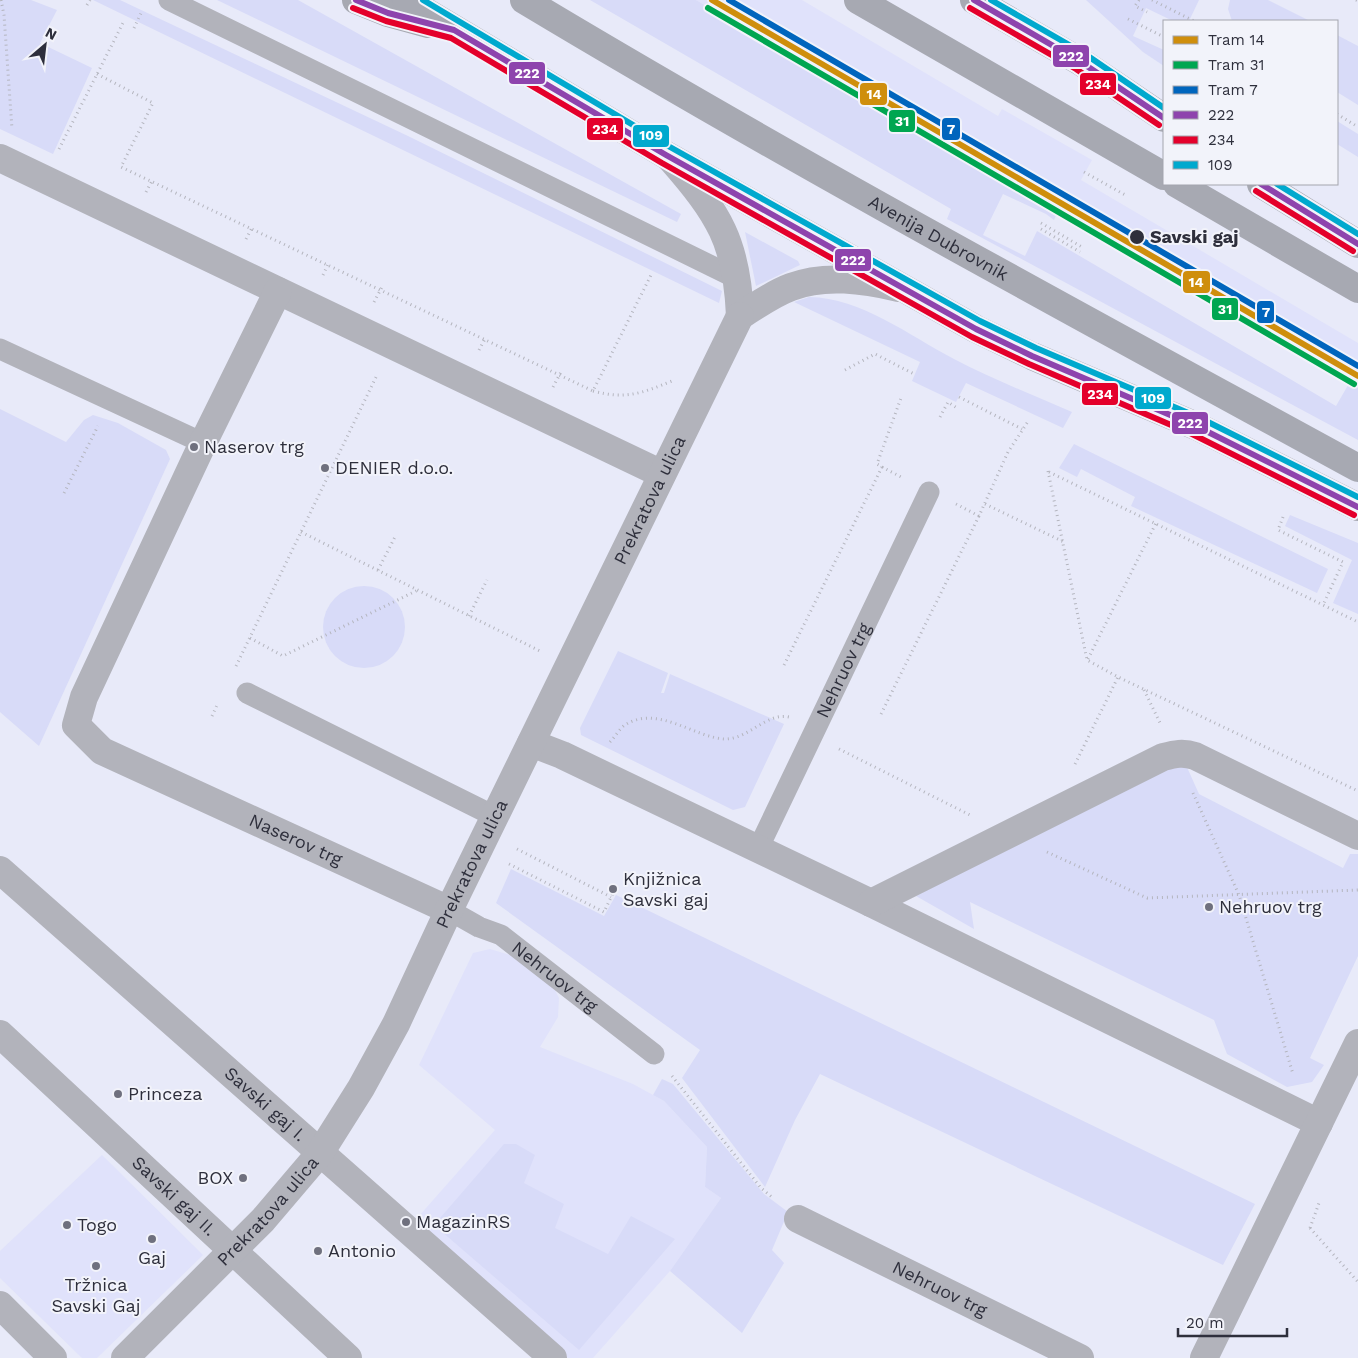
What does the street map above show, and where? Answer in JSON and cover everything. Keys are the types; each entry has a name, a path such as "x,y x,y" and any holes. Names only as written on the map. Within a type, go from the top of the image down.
{"main road":[{"path":"356,0 388,14 454,30"},
{"path":"406,0 666,154 902,289 1032,356 1163,410 1358,507"},
{"name":"Avenija Dubrovnik","path":"524,0 640,69 852,190 1358,468"},
{"path":"858,0 1163,175"},
{"path":"974,0 1081,62 1163,117"},
{"path":"1179,185 1358,289"},
{"path":"1263,185 1358,244"}],"street":[{"path":"666,154 694,186 727,236 738,280 740,316 770,297 802,283 845,279 871,281 902,289"},
{"path":"0,158 662,474"},
{"name":"Naserov trg","path":"278,291 203,443 84,697 76,725 102,751 449,910"},
{"name":"Prekratova ulica","path":"126,1358 263,1220 320,1153 361,1088 426,961 494,816 740,316"},
{"path":"531,743 562,755 871,903 1318,1123"},
{"path":"871,903 1163,757 1180,753 1194,756 1358,836"},
{"name":"Savski gaj I.","path":"0,870 553,1358"},
{"name":"Savski gaj II.","path":"0,1034 348,1358"},
{"path":"1204,1358 1358,1043"},
{"name":"Nehruov trg","path":"798,1218 1080,1358"},
{"path":"0,1305 53,1358"}],"lane":[{"path":"169,0 738,280"},
{"path":"0,349 203,443"},
{"name":"Nehruov trg","path":"758,849 930,492"},
{"path":"246,693 494,816"},
{"name":"Nehruov trg","path":"449,910 479,927 501,935 654,1054"}],"path":[{"path":"1,0 4,15 11,122 14,135"},
{"path":"87,5 90,0"},
{"path":"1139,0 1136,6 1147,12"},
{"path":"1152,0 1192,20"},
{"path":"1128,20 1163,37"},
{"path":"57,152 123,23"},
{"path":"97,74 153,103 121,167 593,391 613,396 643,393 678,378"},
{"path":"1338,115 1358,127"},
{"path":"1084,172 1127,196"},
{"path":"1041,223 1082,247"},
{"path":"1041,229 1080,252"},
{"path":"593,391 651,275"},
{"path":"845,370 875,354 914,374"},
{"path":"235,668 381,367"},
{"path":"959,397 1022,429"},
{"path":"784,665 882,467 877,464 901,398"},
{"path":"940,417 948,402 957,408"},
{"path":"64,493 102,419"},
{"path":"881,714 984,504 1022,429 1029,420"},
{"path":"1087,660 1048,472 1358,622"},
{"path":"930,492 979,516"},
{"path":"984,504 1064,542"},
{"path":"1283,517 1278,530 1343,562 1323,605"},
{"path":"1087,660 1156,523"},
{"path":"301,532 544,652"},
{"path":"378,570 396,535"},
{"path":"469,616 487,580"},
{"path":"250,638 283,656 418,590"},
{"path":"1087,660 1144,690 1358,791"},
{"path":"1072,769 1118,677"},
{"path":"1144,690 1163,729"},
{"path":"212,716 220,700"},
{"path":"607,745 625,725 638,720 677,722 703,734 726,739 746,735 777,716 787,716 794,719"},
{"path":"833,746 974,818"},
{"path":"1192,791 1239,896 1295,1080"},
{"path":"1039,848 1147,898 1358,890"},
{"path":"509,864 604,912 612,895 517,849"},
{"path":"654,1054 761,1188 798,1218"},
{"path":"1306,1223 1358,1282"}],"shaded area":[{"path":"0,0 31,0 57,10 40,43 92,68 53,154 0,129"},
{"path":"93,0 120,0 408,136 722,291 719,303"},
{"path":"217,0 298,0 681,214 677,222"},
{"path":"590,0 696,0 1058,211 1054,220 1046,214 1003,194 983,235 1025,256 1037,231 1336,406 1351,380 1358,384 1358,440 947,219 951,209"},
{"path":"696,0 802,0 998,116 1002,109 1092,160 1081,180 1358,343 1358,384 1093,228 991,173"},
{"path":"1086,0 1199,0 1189,20 1171,20 1146,8 1133,36 1163,50 1163,65 1143,52"},
{"path":"1230,0 1268,0 1308,20 1232,20 1228,9"},
{"path":"1338,36 1358,46 1358,105 1338,93"},
{"path":"1338,122 1358,134 1358,157 1338,145"},
{"path":"745,232 798,261 800,265 756,286"},
{"path":"809,297 829,299 866,311 884,319 968,366 1072,412 1063,428 966,383 956,402 912,381 920,362 794,302"},
{"path":"0,409 66,442 84,420 93,415 118,423 166,450 170,459 39,746 0,712"},
{"path":"1074,444 1328,569 1317,593 1131,506 1135,497 1081,469 1077,477 1059,468"},
{"path":"1290,515 1358,543 1358,614 1333,603 1352,560 1285,526"},
{"path":"364,586 380,590 393,598 401,611 405,627 401,643 393,656 380,664 364,668 348,664 335,656 327,643 323,627 327,611 335,598 348,590"},
{"path":"618,651 668,673 661,693 664,693 670,674 784,724 745,807 733,810 581,735 580,728"},
{"path":"1186,765 1199,794 1343,868 1350,854 1358,854 1358,956 1310,1058 1324,1065 1312,1082 1287,1087 1227,1054 1214,1020 970,902 974,929 916,896 980,861 1155,773"},
{"path":"511,869 604,916 616,895 1255,1204 1223,1265 820,1074 795,1120 765,1187 682,1078 700,1050 496,903"},
{"path":"490,949 513,956 552,984 559,998 558,1017 540,1047 633,1084 664,1101 707,1147 705,1187 721,1198 670,1271 593,1358 568,1358 411,1225 495,1130 419,1065 473,953"},
{"path":"662,1079 673,1084 764,1194 788,1212 772,1250 784,1263 742,1333 670,1271 721,1198 705,1187 707,1147 664,1101 653,1095"},
{"path":"504,1144 516,1144 535,1155 524,1183 564,1204 555,1228 608,1254 631,1216 675,1239 579,1350 434,1225"},
{"name":"Tržnica Savski Gaj","path":"102,1155 203,1255 97,1358 82,1358 0,1278 0,1251"}],"tram line":[{"name":"14","path":"712,0 1358,376"},
{"name":"7","path":"729,0 1358,366"},
{"name":"31","path":"708,8 1354,384"}],"transit line":[{"name":"222","path":"356,0 388,13 454,30 666,155 976,329 1032,356 1196,426 1358,507"},
{"name":"109","path":"423,0 670,147 980,321 1036,348 1200,418 1358,497"},
{"name":"222","path":"974,0 1081,62 1163,117"},
{"name":"109","path":"991,0 1085,54 1163,107"},
{"name":"234","path":"353,8 386,21 451,38 662,163 972,337 1029,364 1192,434 1354,515"},
{"name":"234","path":"970,8 1076,69 1159,125"},
{"name":"222","path":"1263,185 1358,244"},
{"name":"109","path":"1279,185 1358,234"},
{"name":"234","path":"1256,191 1353,251"}],"place":[{"name":"Savski gaj","path":"1137,237"},
{"name":"Naserov trg","path":"194,447"},
{"name":"DENIER d.o.o.","path":"325,468"},
{"name":"Knjižnica Savski gaj","path":"613,889"},
{"name":"Nehruov trg","path":"1209,907"},
{"name":"Princeza","path":"118,1094"},
{"name":"BOX","path":"243,1178"},
{"name":"MagazinRS","path":"406,1222"},
{"name":"Togo","path":"67,1225"},
{"name":"Gaj","path":"152,1239"},
{"name":"Antonio","path":"318,1251"},
{"name":"Tržnica Savski Gaj","path":"96,1266"}]}
